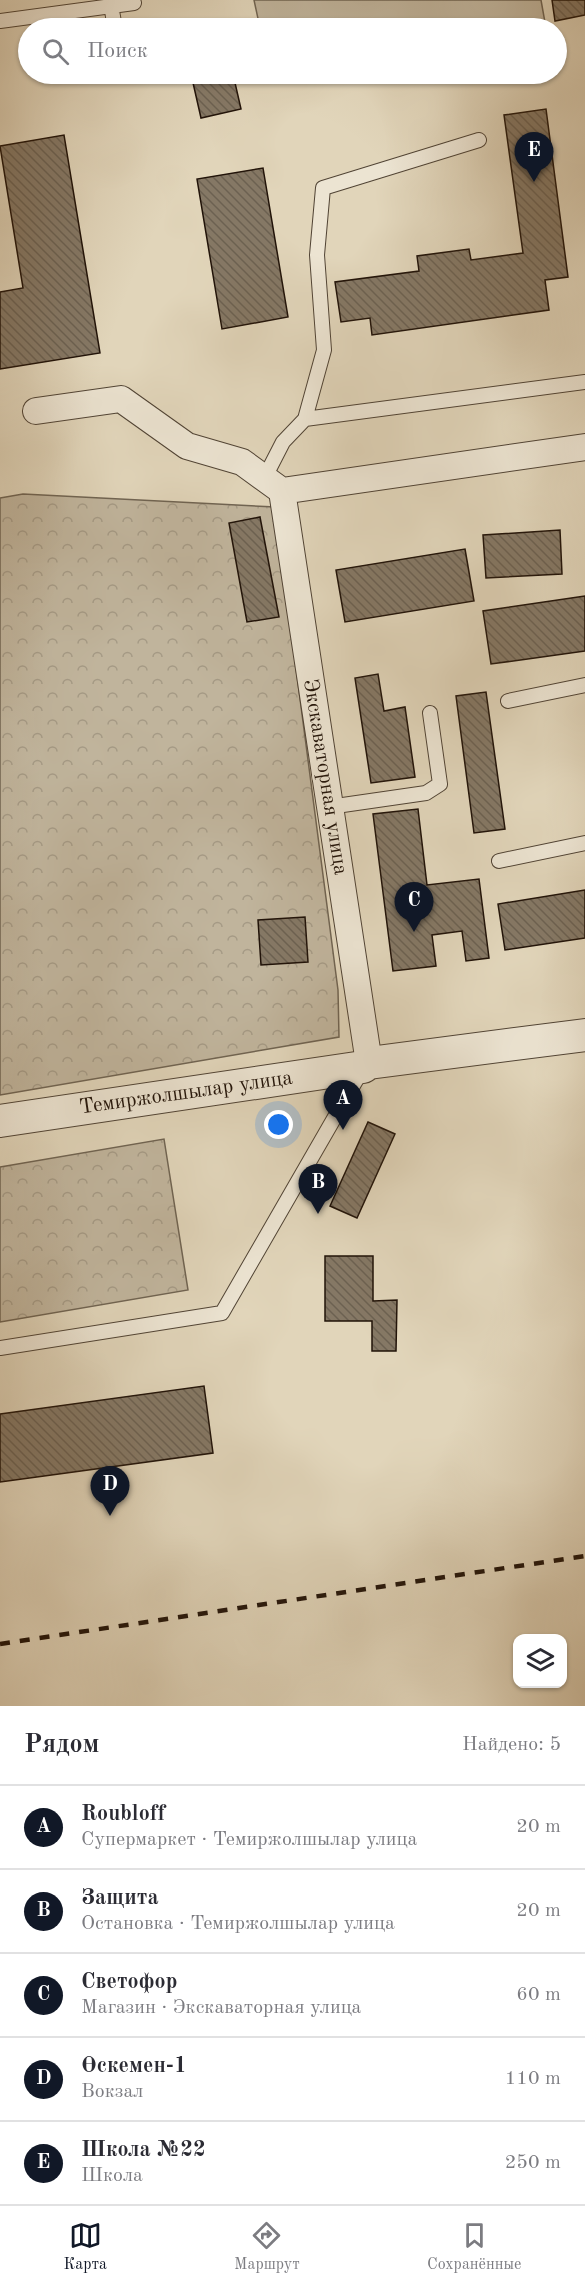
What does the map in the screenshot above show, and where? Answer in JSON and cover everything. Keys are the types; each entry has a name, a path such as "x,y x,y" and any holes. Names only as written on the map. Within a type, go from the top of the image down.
{"street":[{"path":"36,411 121,399 187,446 242,462 273,485 585,447"},
{"name":"Экскаваторная улица","path":"273,485 329,807 366,1065"},
{"name":"Темиржолшылар улица","path":"0,1121 366,1065 585,1035"}],"lane":[{"path":"0,21 72,6 134,3"},
{"path":"111,5 113,18"},
{"path":"273,485 283,442 305,418 324,350 317,255 323,188 479,140"},
{"path":"305,418 585,382"},
{"path":"508,701 585,685"},
{"path":"329,807 426,793 440,784 430,713"},
{"path":"499,861 585,843"},
{"path":"0,1348 222,1313 366,1065"}],"green space":[{"path":"254,0 541,0 544,18 258,18"},
{"path":"23,494 275,507 338,990 339,1037 0,1095 0,498"},
{"path":"164,1139 188,1290 0,1322 0,1167"}],"building":[{"path":"552,0 585,0 585,15 567,19 555,18"},
{"path":"193,84 235,84 241,109 201,118"},
{"path":"546,109 568,277 545,280 549,310 372,335 370,318 341,322 335,282 419,271 417,256 469,249 471,260 523,253 504,115"},
{"path":"64,135 100,353 0,369 0,292 23,288 0,146"},
{"path":"263,168 288,317 222,329 197,179"},
{"path":"260,517 279,617 247,622 229,523"},
{"path":"560,530 562,574 486,578 483,535"},
{"path":"465,549 474,601 345,622 336,570"},
{"path":"585,596 585,651 491,664 483,611"},
{"path":"378,674 384,711 405,707 415,777 371,783 355,678"},
{"path":"486,692 505,829 474,833 456,696"},
{"path":"418,809 427,885 479,879 489,958 466,961 462,931 432,935 436,966 393,971 373,814"},
{"path":"585,890 585,938 505,950 498,904"},
{"path":"305,917 308,962 261,965 258,920"},
{"path":"368,1122 395,1134 357,1218 330,1206"},
{"path":"325,1256 373,1256 373,1301 397,1300 396,1351 372,1351 372,1321 325,1321"},
{"path":"204,1386 213,1453 0,1482 0,1414"}],"railway":[{"path":"0,1644 585,1556"}],"place":[{"name":"Школа №22","path":"534,182"},
{"name":"Светофор","path":"414,932"},
{"name":"Roubloff","path":"343,1130"},
{"name":"Защита","path":"318,1214"},
{"name":"Өскемен-1","path":"110,1516"}]}
